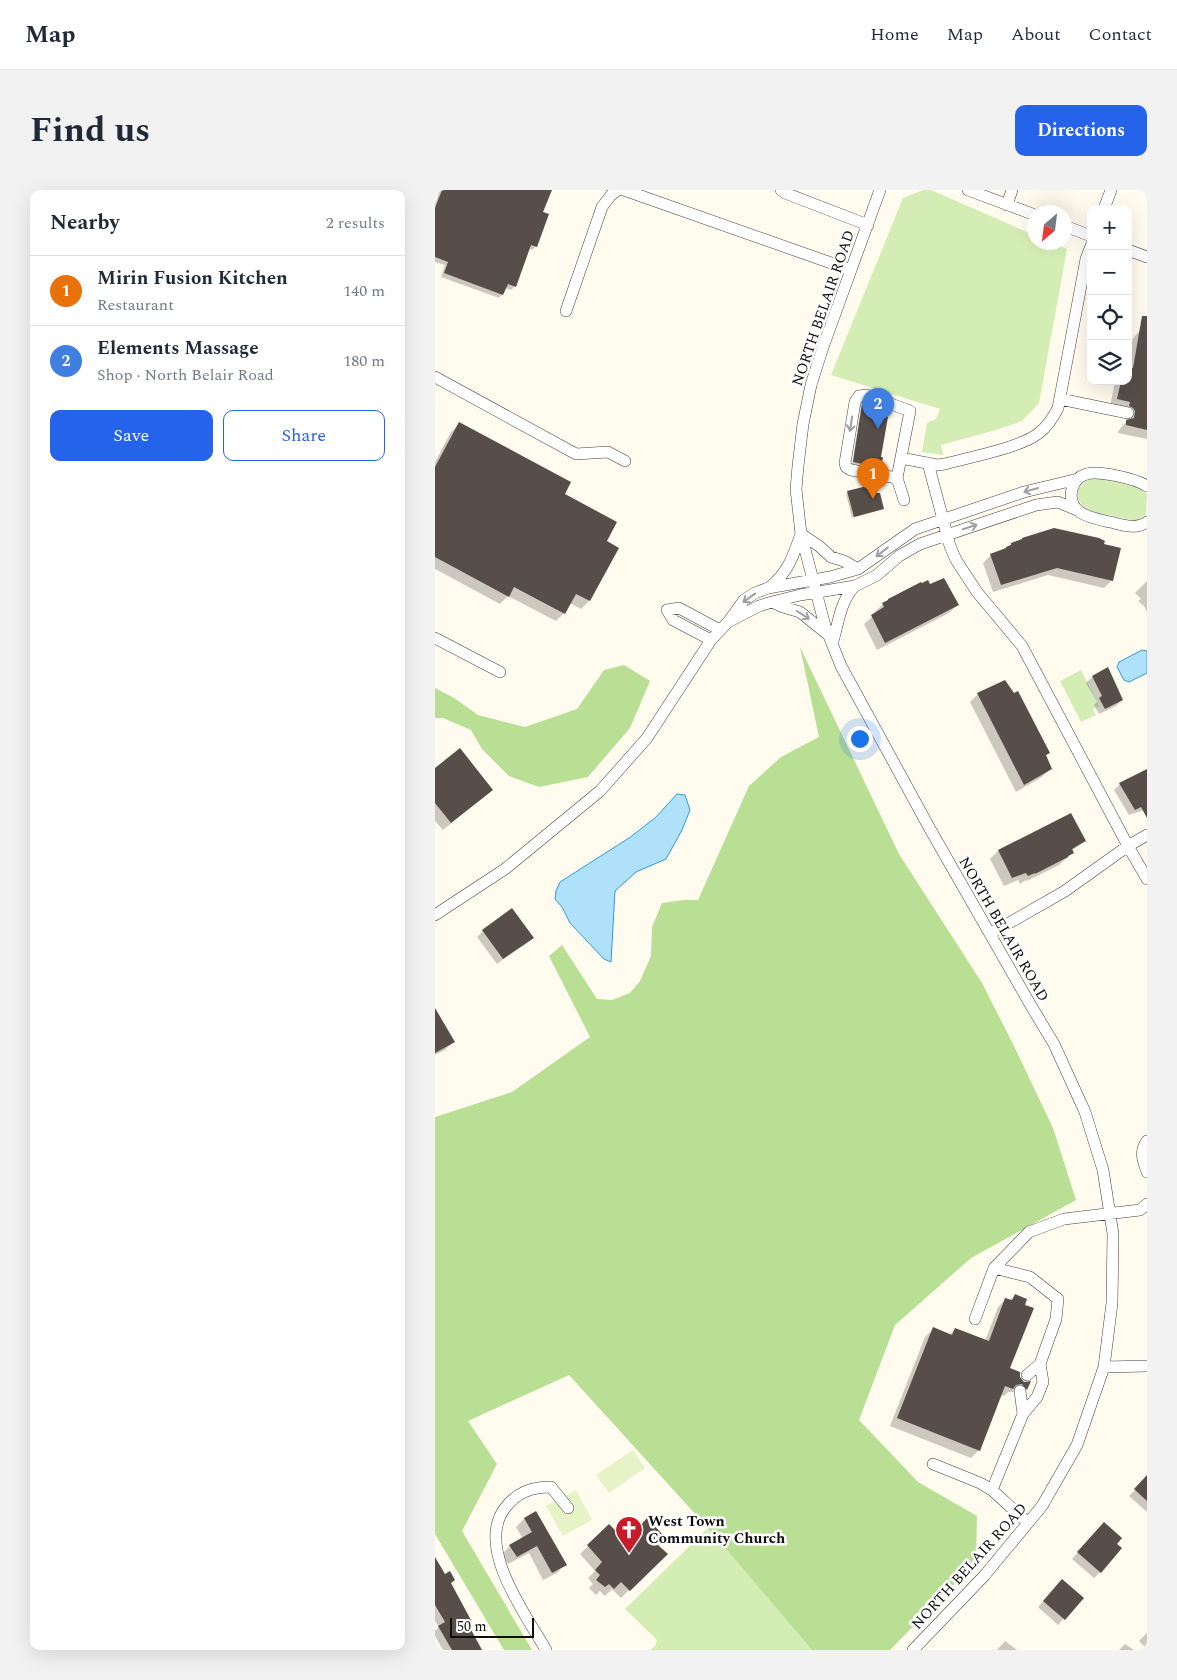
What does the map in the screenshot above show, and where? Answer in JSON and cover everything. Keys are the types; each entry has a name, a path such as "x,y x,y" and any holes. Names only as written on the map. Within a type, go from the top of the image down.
{"street":[{"path":"566,311 602,207 611,195 618,190"},
{"path":"625,190 851,270"},
{"path":"781,190 868,225"},
{"name":"NORTH BELAIR ROAD","path":"880,190 814,375 803,424 797,489 801,534 815,593 830,640 850,682 930,828 1054,1044 1085,1112 1103,1170 1113,1234 1112,1303 1105,1368 1077,1445 1042,1506 984,1576 917,1649"},
{"path":"968,190 1027,212"},
{"path":"1007,205 1012,190"},
{"path":"1105,205 1111,190"},
{"path":"1072,229 1087,234"},
{"path":"901,458 937,465 945,464 1029,439 1047,427 1053,418 1060,399 1086,259 1089,250"},
{"path":"1132,251 1147,257"},
{"path":"435,377 576,454 608,452 625,461"},
{"path":"897,478 851,470 846,467 845,462 855,402 859,396 867,395 910,411 897,478 904,500"},
{"path":"1060,399 1128,413"},
{"path":"928,463 950,546 966,576 994,614 1022,646 1147,879"},
{"path":"1077,510 1071,498 1074,484 1084,475 1098,472 1147,486"},
{"path":"435,914 505,869 600,791 647,738 711,640 744,600 768,588 830,577 858,569 915,529 1029,491 1078,479"},
{"path":"724,626 759,606 772,602 800,595 855,586 877,575 899,556 920,544 1044,503 1058,502 1077,510 1087,517 1129,527 1146,524"},
{"path":"768,588 788,568 801,534 831,557 844,561 858,569"},
{"path":"772,602 800,612 830,640 838,626 839,611 855,586"},
{"path":"711,640 673,620 667,610 679,608 724,626"},
{"path":"435,638 500,672"},
{"path":"990,934 1065,891 1128,846 1147,835"},
{"path":"1147,1141 1143,1147 1142,1155 1147,1172"},
{"path":"975,1319 994,1268 1029,1232 1064,1219 1140,1210 1147,1204"},
{"path":"992,1490 1023,1414 1037,1397 1043,1382 1041,1364 1056,1319 1059,1299 1030,1277 994,1268"},
{"path":"1027,1374 1041,1364"},
{"path":"1105,1368 1147,1366"},
{"path":"1020,1392 1023,1414"},
{"path":"933,1464 992,1490 1028,1523"},
{"path":"546,1650 513,1592 502,1568 495,1546 495,1528 500,1514 508,1503 518,1494 534,1487 551,1487 569,1508"}],"green space":[{"path":"923,190 931,190 1027,232 1027,250 1067,250 1039,403 1022,421 941,445 943,455 922,452 927,423 936,419 940,409 831,375 903,198"},
{"path":"1093,477 1138,487 1147,494 1146,514 1138,520 1132,520 1089,511 1080,502 1078,492 1087,480"},
{"path":"800,647 899,854 982,983 1013,1044 1053,1128 1076,1200 971,1258 895,1325 859,1420 918,1482 977,1516 976,1562 890,1650 812,1650 708,1528 569,1375 468,1421 497,1464 462,1531 532,1650 504,1650 435,1534 435,1117 512,1092 590,1037 549,956 562,945 597,999 612,1000 630,993 640,981 651,956 652,927 662,903 698,900 749,786 781,757 819,737"},
{"path":"624,665 650,681 630,728 588,777 539,787 509,776 482,749 471,730 443,718 435,718 435,688 454,698 478,715 525,727 577,709 604,670"},
{"path":"1081,670 1099,706 1093,709 1096,715 1081,722 1060,681"},
{"path":"633,1450 645,1468 609,1493 596,1475"},
{"path":"576,1490 592,1520 563,1536 546,1506"},
{"path":"708,1528 812,1650 650,1650 655,1646 657,1640 625,1609"}],"water":[{"path":"1142,650 1147,651 1147,673 1129,682 1124,680 1117,667 1119,662"},
{"path":"677,794 685,795 690,810 682,830 666,859 636,872 615,891 611,962 604,959 570,923 562,907 555,899 556,891 560,882 629,838 655,818"}],"building":[{"path":"442,190 552,190 543,212 549,214 537,247 531,245 516,287 508,284 503,295 444,273 448,262 435,257 435,208"},
{"path":"1142,316 1147,316 1147,430 1126,425 1126,420 1134,418 1135,411 1129,406 1130,402 1117,399 1120,385 1132,385"},
{"path":"862,404 889,411 881,457 883,457 881,468 853,462"},
{"path":"459,422 571,482 565,494 617,522 607,541 619,548 590,601 576,594 565,614 514,587 509,597 435,557 435,467"},
{"path":"875,484 877,493 880,493 884,509 854,517 847,491"},
{"path":"1054,528 1099,538 1105,541 1104,544 1121,548 1113,581 1057,568 1001,585 990,554 1006,548 1011,543 1022,538"},
{"path":"944,578 959,605 885,643 871,615 884,607 882,603 888,599 921,582 928,580 930,584"},
{"path":"1108,667 1123,700 1105,709 1099,698 1102,696 1092,676"},
{"path":"1005,680 1014,693 1018,691 1050,753 1046,755 1052,769 1024,785 977,693"},
{"path":"460,748 493,790 451,823 435,803 435,768"},
{"path":"1147,769 1147,818 1141,807 1135,810 1119,783"},
{"path":"1071,813 1086,841 1072,849 1074,853 1068,857 1035,874 1028,876 1026,873 1012,878 998,850"},
{"path":"512,908 534,938 503,959 482,930"},
{"path":"435,1008 455,1042 435,1053"},
{"path":"1015,1294 1027,1299 1025,1305 1034,1308 1010,1368 1020,1372 1020,1377 1024,1382 1031,1381 1027,1390 1022,1384 1016,1385 1013,1389 1005,1386 980,1451 897,1418 933,1327 952,1335 955,1328 989,1341 1005,1298 1012,1300"},
{"path":"1147,1475 1147,1501 1134,1489"},
{"path":"536,1511 567,1565 552,1573 537,1546 517,1557 509,1545 532,1532 524,1518"},
{"path":"631,1517 640,1526 647,1518 666,1538 658,1545 668,1554 630,1591 621,1582 614,1589 609,1584 605,1587 596,1580 600,1575 595,1570 602,1562 587,1545 609,1524 616,1531"},
{"path":"1104,1522 1122,1538 1117,1544 1122,1548 1101,1573 1077,1552"},
{"path":"435,1557 445,1574 450,1571 455,1580 451,1583 472,1622 468,1624 482,1650 452,1650 438,1626 445,1622 435,1605"},
{"path":"1062,1579 1084,1598 1065,1620 1043,1601"}],"place":[{"name":"Elements Massage","path":"878,429"},
{"name":"Mirin Fusion Kitchen","path":"873,499"},
{"name":"West Town Community Church","path":"629,1554"}]}
